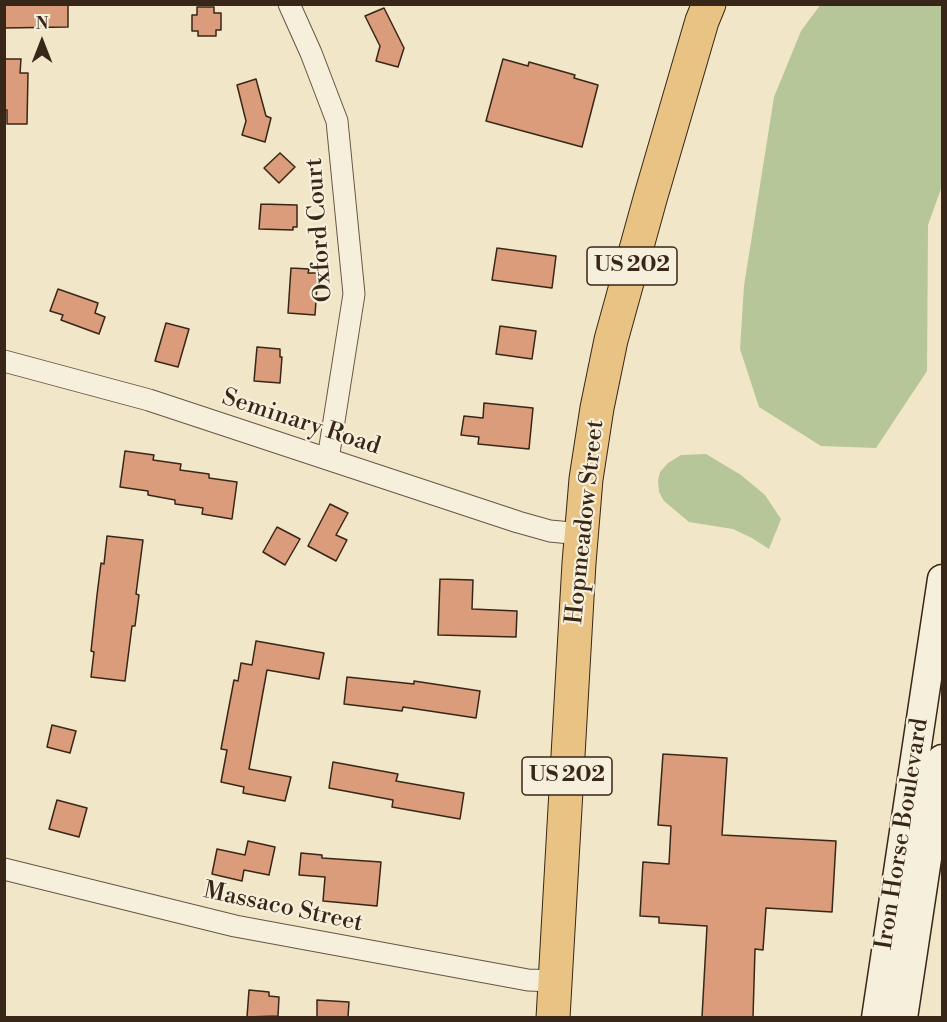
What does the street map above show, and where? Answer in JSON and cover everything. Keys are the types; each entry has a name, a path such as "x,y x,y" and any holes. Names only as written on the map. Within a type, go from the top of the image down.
{"highway":[{"name":"Hopmeadow Street","path":"553,1017 584,494 611,340 650,199 709,4"}],"street":[{"name":"Oxford Court","path":"289,4 337,121 354,294 328,459"},
{"name":"Seminary Road","path":"4,361 149,400 518,522 550,531 581,534"},
{"name":"Iron Horse Boulevard","path":"876,1017 942,579"},
{"name":"Iron Horse Boulevard","path":"903,1017 942,759"},
{"name":"Massaco Street","path":"4,869 246,928 528,980 555,981"}],"green space":[{"path":"821,4 942,5 942,186 928,225 927,371 876,448 821,446 759,407 740,349 744,286 774,97 801,31"},
{"path":"706,454 741,475 765,495 781,519 769,549 733,529 689,522 664,501 659,492 658,480 660,472 668,463 681,455"}],"building":[{"path":"4,4 68,5 68,27 4,28"},
{"path":"197,7 214,7 214,13 221,13 221,30 216,30 216,36 198,36 198,31 192,31 192,15 197,15"},
{"path":"384,8 404,48 398,67 376,61 380,46 365,16"},
{"path":"4,59 21,59 20,73 28,73 27,124 7,124 7,110 4,110"},
{"path":"503,59 528,66 529,62 575,75 574,78 598,85 582,147 486,121"},
{"path":"256,79 266,116 271,118 265,142 242,135 246,121 237,85"},
{"path":"280,153 295,167 279,183 264,168"},
{"path":"261,204 297,205 297,227 293,227 293,230 259,229"},
{"path":"497,248 556,256 552,288 492,280"},
{"path":"291,268 309,269 308,273 318,273 315,315 288,313"},
{"path":"58,289 98,303 95,313 105,317 99,334 61,320 63,315 50,311"},
{"path":"166,323 189,329 178,367 155,361"},
{"path":"500,326 536,331 532,359 496,354"},
{"path":"257,347 280,349 280,357 282,357 280,383 254,381"},
{"path":"484,403 533,408 529,449 478,444 479,437 461,435 464,416 483,418"},
{"path":"125,451 154,455 153,460 181,464 180,470 209,474 209,478 237,482 232,519 202,514 203,508 175,504 175,500 148,495 148,491 120,487"},
{"path":"330,504 348,513 336,535 347,540 336,561 308,546"},
{"path":"277,527 300,539 285,565 263,552"},
{"path":"107,536 143,540 136,594 139,595 135,626 132,626 125,681 91,677 94,652 91,651 97,595"},
{"path":"440,579 473,580 472,609 517,611 516,637 438,635"},
{"path":"256,641 324,653 319,679 267,670 249,769 291,777 285,801 243,793 244,787 221,782 227,750 221,749 234,680 238,681 241,663 252,665"},
{"path":"347,677 414,684 414,681 480,691 476,718 403,707 402,711 344,704"},
{"path":"52,725 76,731 70,753 47,747"},
{"path":"663,754 727,758 722,835 836,841 832,912 766,908 763,950 755,949 753,1017 702,1017 707,926 659,923 659,917 640,916 643,862 669,864 671,826 658,825"},
{"path":"333,762 398,774 396,781 464,793 460,819 392,807 393,800 329,788"},
{"path":"57,800 87,808 79,837 49,829"},
{"path":"248,841 275,847 269,875 244,870 242,881 212,874 217,849 245,855"},
{"path":"301,853 322,855 322,858 381,862 377,906 323,901 325,877 299,875"},
{"path":"249,990 269,992 269,996 279,997 278,1016 247,1017"},
{"path":"317,1000 349,1002 348,1017 317,1017"}]}
